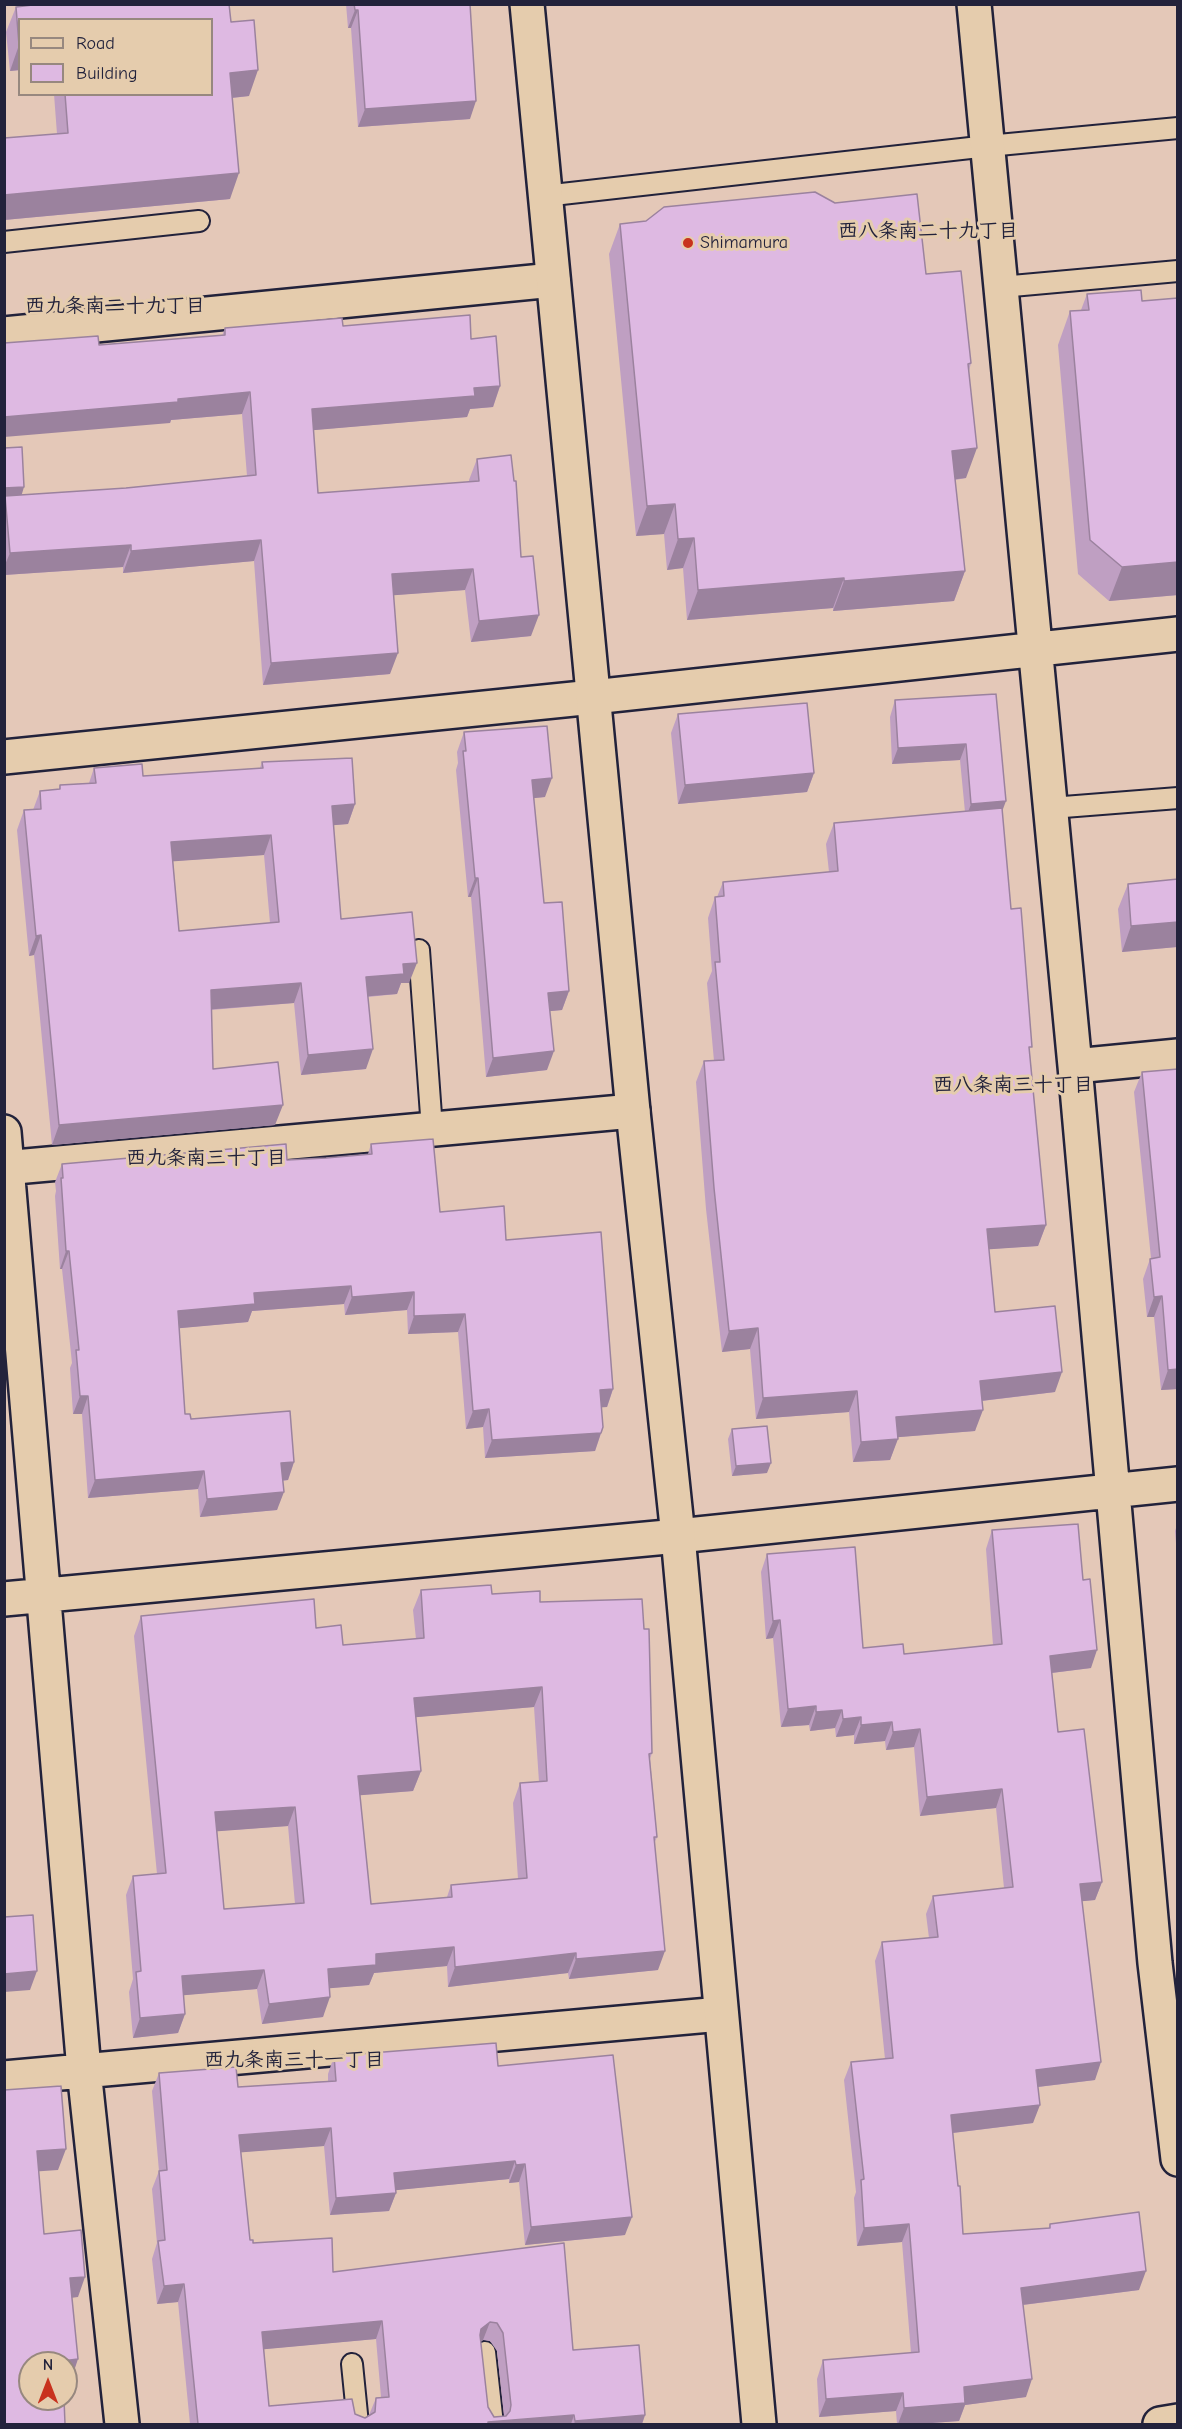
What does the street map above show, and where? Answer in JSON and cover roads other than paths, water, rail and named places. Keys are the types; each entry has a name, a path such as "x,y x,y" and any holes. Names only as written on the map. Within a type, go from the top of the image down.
{"street":[{"path":"527,4 633,1111 678,1536 759,2424"},
{"path":"974,4 1114,1490 1166,1962 1178,2159"},
{"path":"4,334 553,280"},
{"path":"4,757 1178,634"},
{"path":"1075,1066 1178,1056"},
{"path":"6,1167 633,1111"},
{"path":"4,1132 84,2070 122,2424"},
{"path":"4,1599 678,1536 1178,1484"},
{"path":"4,2078 721,2014"},
{"path":"1160,2424 1178,2421"}],"lane":[{"path":"544,196 988,146 1178,128"},
{"path":"4,242 199,221"},
{"path":"1001,287 1178,271"},
{"path":"1051,808 1178,798"},
{"path":"419,950 432,1129"},
{"path":"485,2352 493,2424"},
{"path":"352,2364 358,2424"}],"place":[{"name":"Shimamura","path":"688,243"}],"district":[{"name":"西八条南二十九丁目","path":"928,231"},
{"name":"西九条南二十九丁目","path":"115,306"},
{"name":"西八条南三十丁目","path":"1013,1085"},
{"name":"西九条南三十丁目","path":"206,1158"},
{"name":"西九条南三十一丁目","path":"294,2060"}]}
